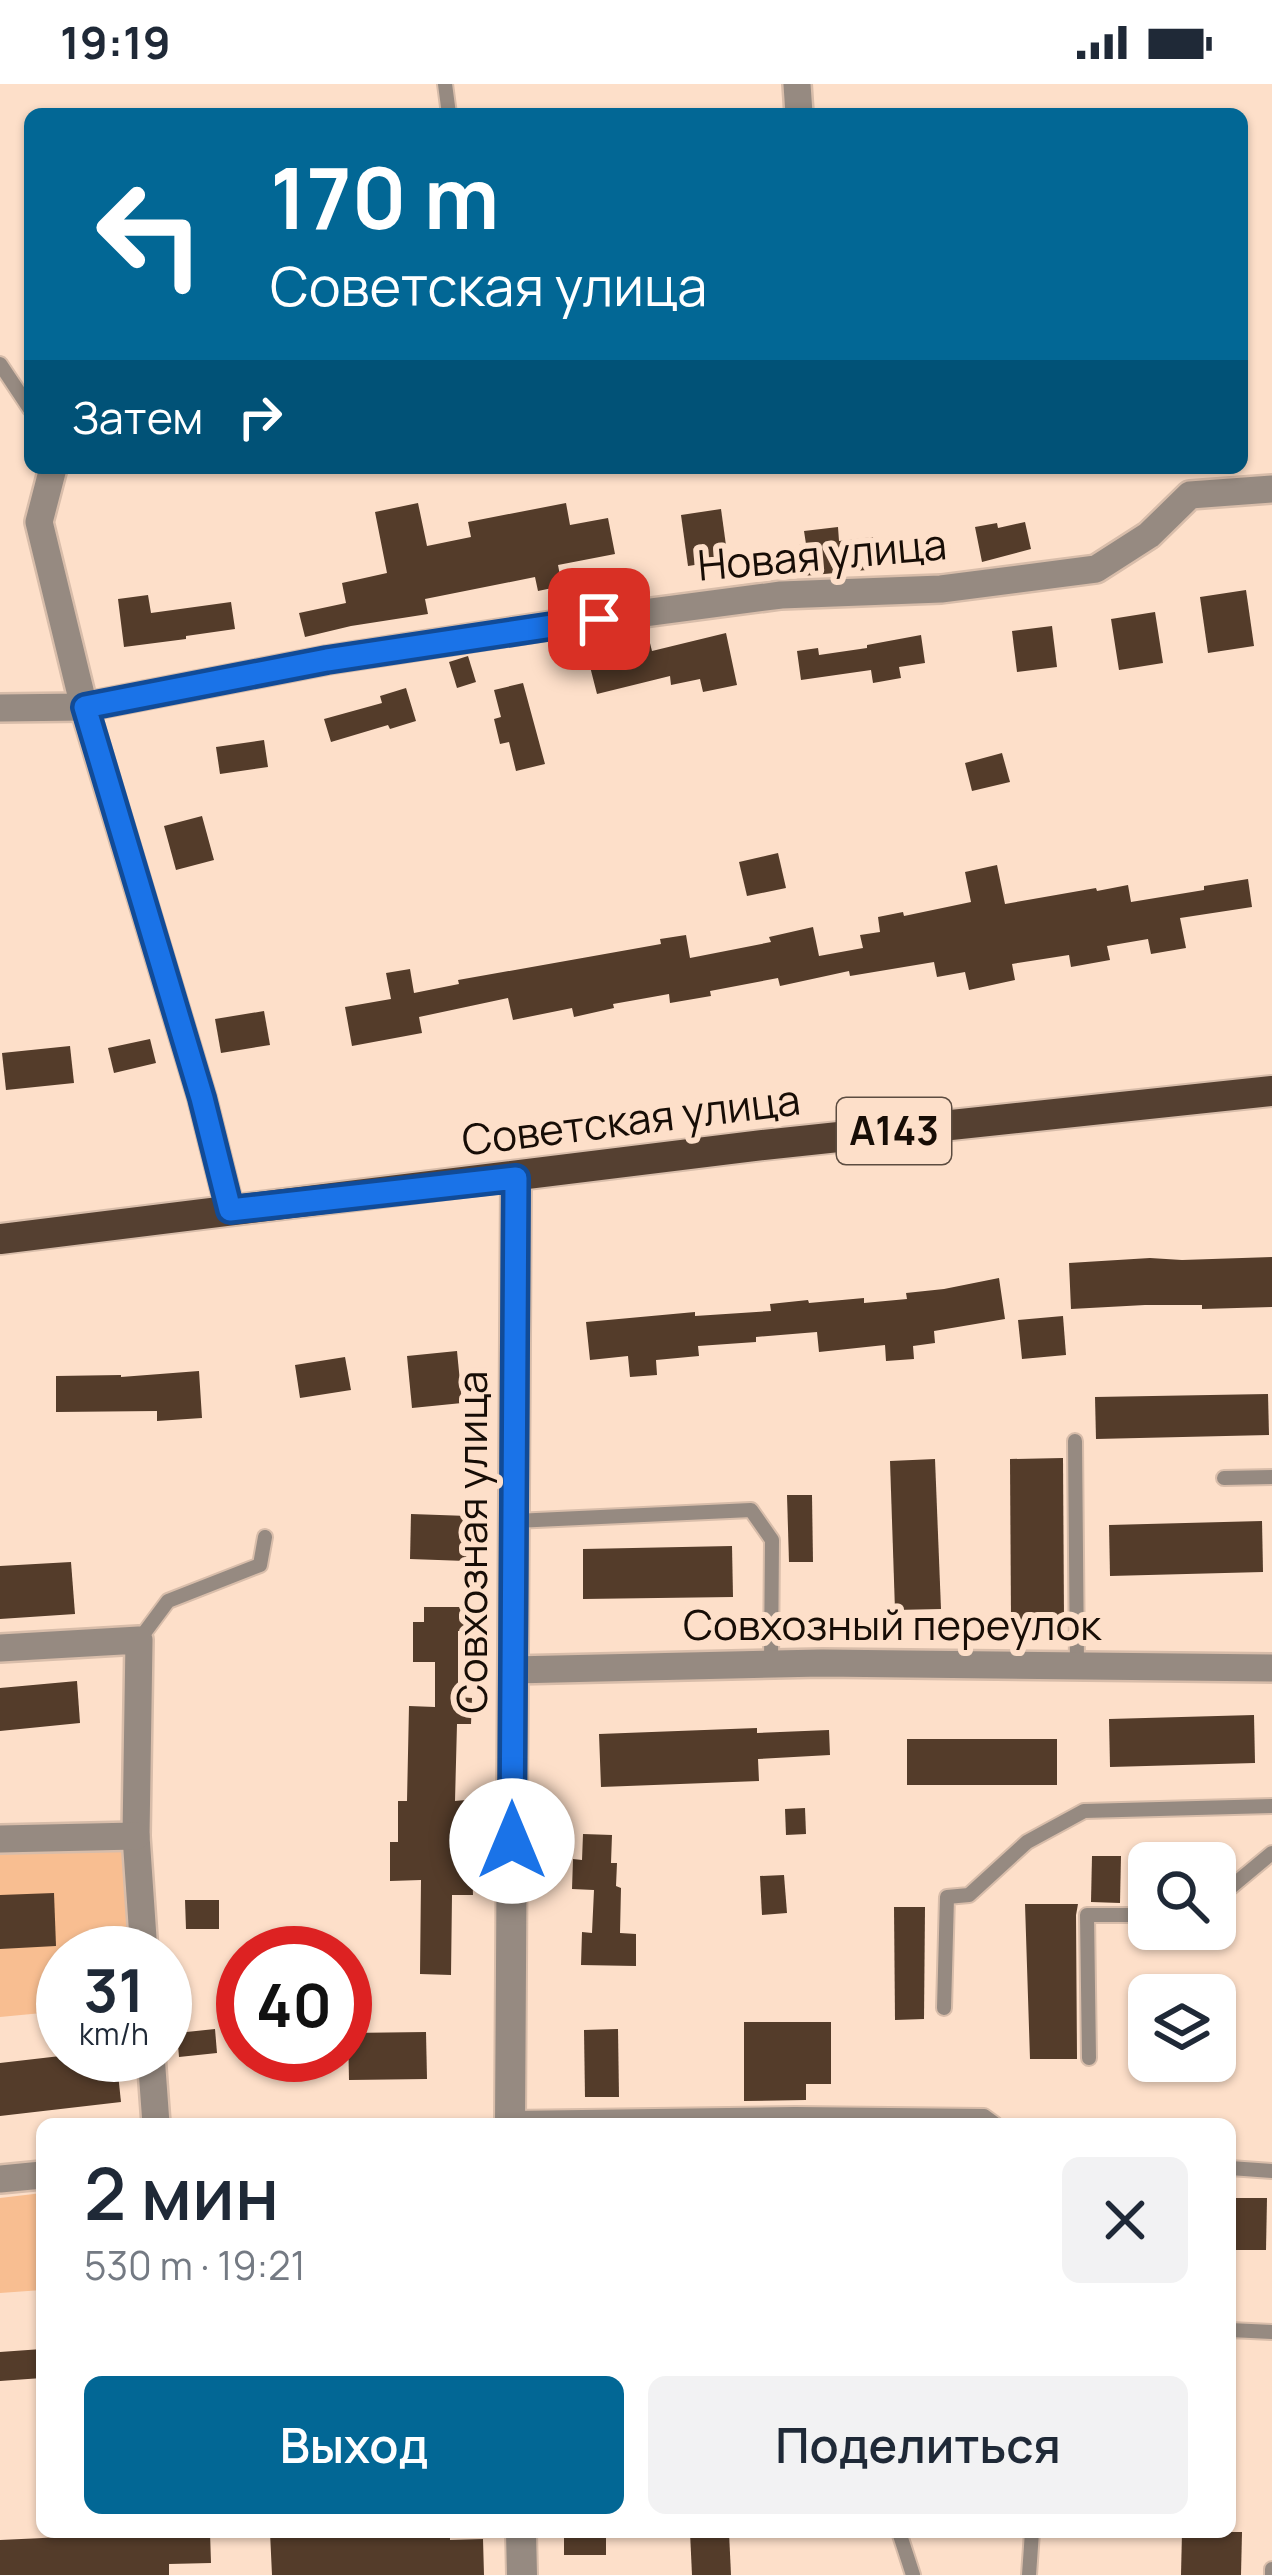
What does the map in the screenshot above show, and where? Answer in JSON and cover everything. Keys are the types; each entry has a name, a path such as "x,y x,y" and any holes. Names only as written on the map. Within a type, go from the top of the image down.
{"main road":[{"name":"Советская улица","path":"0,1239 763,1145 1272,1090"}],"street":[{"path":"51,474 39,521 85,707 202,1098 230,1210"},
{"name":"Новая улица","path":"0,708 85,707 327,660 781,595 941,589 1096,569 1149,536 1190,495 1272,489"},
{"name":"Совхозная улица","path":"510,2118 516,1178"},
{"path":"0,1648 139,1640 136,1836 142,1926"},
{"name":"Совхозный переулок","path":"513,1670 771,1664 1272,1668"},
{"path":"0,1839 136,1836"},
{"path":"153,2082 156,2118"},
{"path":"0,2179 36,2176"},
{"path":"521,2538 522,2575"}],"lane":[{"path":"0,364 24,400"},
{"path":"1075,1441 1077,1666"},
{"path":"1224,1478 1272,1477"},
{"path":"514,1521 751,1510 772,1540 771,1664"},
{"path":"139,1640 168,1601 260,1565 265,1537"},
{"path":"944,2008 946,1897 969,1895 1027,1842 1084,1811 1272,1806"},
{"path":"1236,1883 1272,1853"},
{"path":"1089,2058 1087,1915 1128,1915"},
{"path":"860,2118 987,2118"},
{"path":"1236,2168 1272,2171"},
{"path":"1236,2330 1272,2332"},
{"path":"901,2538 913,2575"},
{"path":"1029,2575 1032,2538"}],"shaded area":[{"path":"129,1846 136,1926 36,1926 36,2014 0,2017 0,1849"},
{"path":"36,2194 36,2290 0,2293 0,2198"}],"building":[{"path":"418,503 427,546 471,537 468,522 566,503 570,525 608,518 615,554 558,565 562,586 538,591 535,577 425,599 428,614 305,637 299,613 346,603 342,583 387,573 375,512"},
{"path":"721,509 728,560 688,566 681,515"},
{"path":"1025,522 1031,549 982,562 975,527"},
{"path":"838,527 839,541 873,537 877,569 803,576 799,545 806,544 804,531"},
{"path":"1246,590 1254,646 1208,653 1200,597"},
{"path":"148,595 151,613 231,602 235,629 124,647 118,599"},
{"path":"1155,612 1163,663 1119,670 1111,619"},
{"path":"1052,626 1057,667 1017,672 1012,631"},
{"path":"726,633 737,685 703,692 700,679 671,685 670,676 597,694 586,651 649,639 652,651"},
{"path":"921,635 925,663 899,667 901,678 873,683 871,670 801,680 797,651 818,648 819,655"},
{"path":"468,656 476,682 457,688 449,662"},
{"path":"523,683 545,764 516,771 509,742 500,744 494,719 501,717 494,690"},
{"path":"406,688 416,721 331,742 324,719 382,703 380,696"},
{"path":"264,740 268,767 220,774 216,747"},
{"path":"1002,753 1010,782 972,791 965,763"},
{"path":"202,816 214,860 176,870 164,826"},
{"path":"778,853 786,888 747,896 739,862"},
{"path":"997,865 1005,904 1128,885 1131,902 1248,879 1252,907 1180,918 1186,948 1151,954 1148,939 1107,946 1110,960 1071,967 1069,955 1012,964 1015,980 969,990 965,972 937,977 934,962 850,976 849,971 780,986 778,978 670,1003 669,994 574,1017 572,1008 513,1020 508,998 419,1017 422,1033 352,1046 345,1007 391,999 386,973 410,969 414,993 459,984 458,980 661,944 660,939 686,935 690,958 771,942 769,937 813,927 819,956 863,948 860,935 880,932 878,917 971,902 965,872"},
{"path":"264,1011 270,1045 221,1053 215,1019"},
{"path":"150,1039 156,1063 114,1073 108,1048"},
{"path":"70,1046 74,1083 6,1090 2,1053"},
{"path":"1272,1257 1272,1307 1071,1309 1069,1263"},
{"path":"999,1278 1005,1319 934,1331 935,1343 913,1346 914,1359 886,1361 885,1345 819,1352 817,1332 698,1346 699,1356 656,1360 657,1375 630,1377 628,1356 590,1360 586,1322 771,1311 770,1304 808,1300 907,1299 906,1293"},
{"path":"1063,1316 1066,1355 1022,1359 1018,1320"},
{"path":"457,1351 462,1403 412,1408 407,1356"},
{"path":"345,1357 351,1390 300,1398 295,1365"},
{"path":"199,1371 202,1418 157,1421 157,1411 56,1412 56,1376"},
{"path":"1268,1394 1269,1435 1096,1439 1095,1397"},
{"path":"1063,1458 1064,1620 1011,1620 1010,1459"},
{"path":"935,1459 941,1609 895,1610 890,1461"},
{"path":"787,1495 812,1495 813,1562 789,1562"},
{"path":"411,1514 468,1516 466,1561 410,1559"},
{"path":"1262,1521 1263,1572 1110,1576 1109,1525"},
{"path":"732,1546 733,1597 583,1599 583,1549"},
{"path":"71,1562 75,1614 0,1619 0,1566"},
{"path":"424,1607 475,1607 475,1631 458,1631 458,1697 472,1698 471,1724 457,1724 455,1801 466,1800 473,1895 452,1895 451,1975 420,1974 421,1880 390,1881 390,1842 398,1842 398,1801 407,1801 409,1706 435,1707 435,1662 413,1662 413,1622 424,1622"},
{"path":"77,1681 80,1723 0,1731 0,1688"},
{"path":"1254,1715 1255,1763 1110,1767 1109,1719"},
{"path":"757,1728 757,1733 829,1730 830,1755 758,1759 759,1781 601,1787 599,1734"},
{"path":"907,1739 1057,1739 1057,1785 907,1785"},
{"path":"805,1808 806,1834 786,1835 785,1809"},
{"path":"583,1834 612,1835 611,1863 617,1863 616,1886 621,1888 620,1933 636,1934 636,1966 581,1965 582,1932 592,1933 594,1890 572,1889 573,1859 582,1860"},
{"path":"1092,1856 1121,1856 1120,1903 1091,1902"},
{"path":"784,1875 787,1913 762,1915 760,1876"},
{"path":"54,1893 55,1926 36,1926 36,1947 0,1949 0,1895"},
{"path":"185,1900 219,1900 216,1929 186,1926"},
{"path":"1025,1904 1078,1904 1077,2059 1030,2059"},
{"path":"894,1907 925,1907 924,2019 895,2020"},
{"path":"744,2022 831,2022 831,2084 806,2084 806,2100 744,2101"},
{"path":"215,2029 216,2053 192,2056 192,2031"},
{"path":"618,2029 619,2097 585,2097 584,2030"},
{"path":"426,2032 427,2079 372,2080 372,2033"},
{"path":"36,2059 36,2082 119,2082 121,2102 0,2116 0,2063"},
{"path":"1236,2198 1267,2198 1266,2250 1236,2250"},
{"path":"36,2349 36,2378 0,2381 0,2352"},
{"path":"1236,2532 1242,2532 1241,2575 1181,2575 1182,2538 1236,2538"},
{"path":"210,2538 211,2563 169,2564 169,2575 0,2575 0,2540"},
{"path":"270,2538 483,2539 484,2575 272,2575"},
{"path":"564,2538 606,2538 606,2555 564,2555"},
{"path":"690,2538 729,2538 731,2575 692,2575"}],"route":[{"path":"512,1841 516,1178 230,1210 202,1098 85,707 327,660 599,619"}]}
